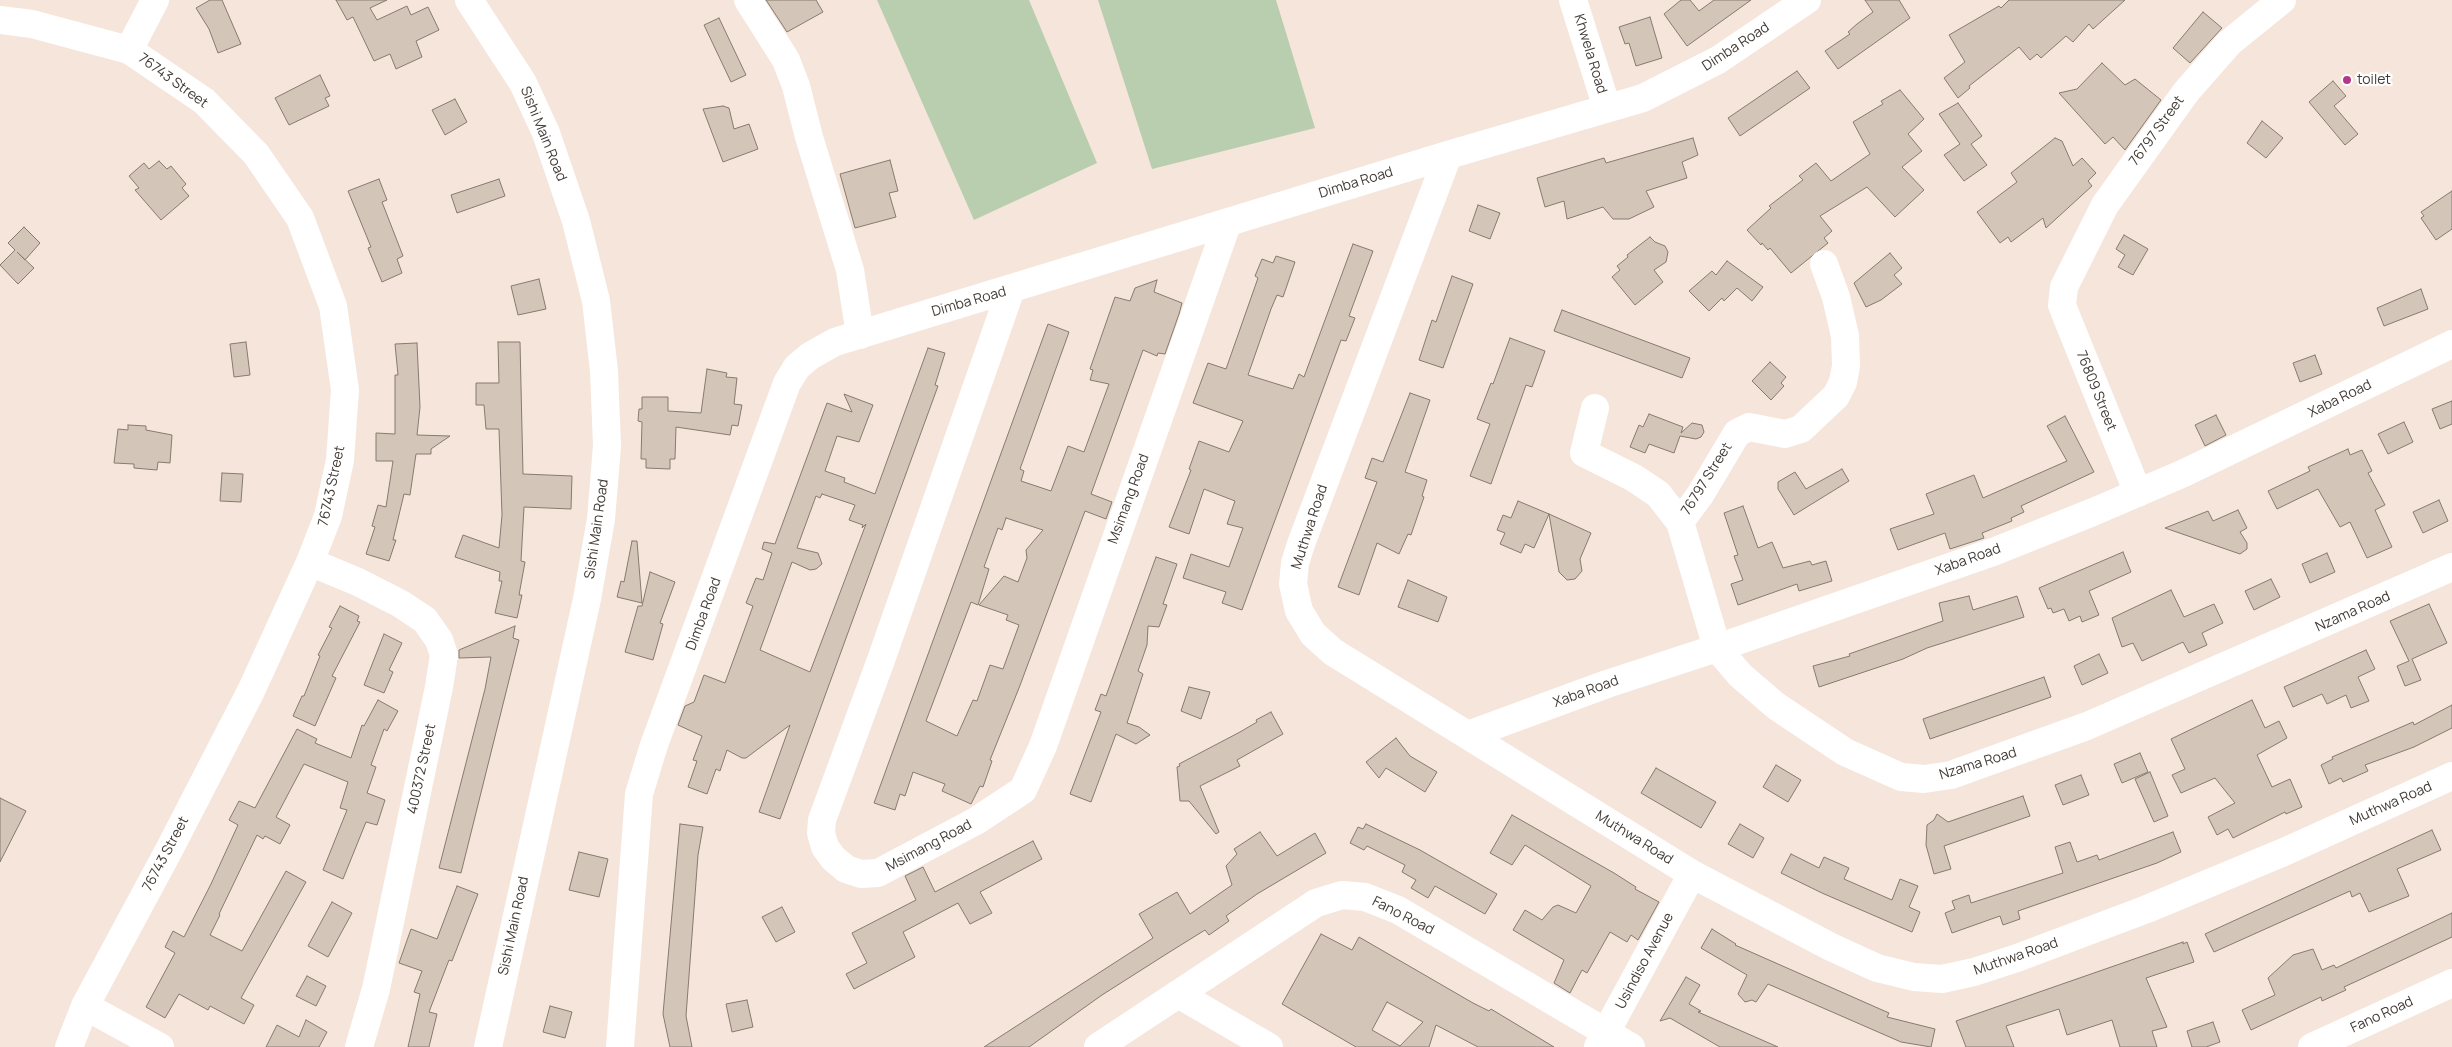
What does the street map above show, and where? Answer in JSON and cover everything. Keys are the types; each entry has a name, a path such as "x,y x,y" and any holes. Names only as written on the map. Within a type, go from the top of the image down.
{"street":[{"path":"129,50 155,0"},
{"name":"Sishi Main Road","path":"469,0 523,84 546,133 576,221 596,301 604,371 607,446 601,519 587,598 488,1047"},
{"path":"748,0 786,60 796,86 809,137 850,270 860,335"},
{"name":"Khwela Road","path":"1573,0 1607,108"},
{"name":"Dimba Road","path":"620,1047 639,794 654,745 728,550 787,383 797,367 810,356 836,342 1448,155 1643,98 1718,60 1807,0"},
{"name":"76797 Street","path":"2064,287 2105,205 2186,92 2228,43 2282,0"},
{"name":"76743 Street","path":"0,20 32,24 129,50 204,102 256,154 300,218 333,306 345,390 340,460 328,516 310,562 251,691 169,850 85,1006 69,1047"},
{"name":"Muthwa Road","path":"1448,155 1295,563 1292,584 1299,611 1312,634 1333,652 1692,874 1831,947 1877,968 1914,977 1942,978 1974,972 2147,910 2284,852 2452,776"},
{"name":"Msimang Road","path":"1011,289 881,660 822,820 821,833 825,848 846,869 861,874 878,873 976,821 1023,790 1043,746 1227,224"},
{"name":"76797 Street","path":"1680,522 1700,495 1737,433 1749,427 1785,434 1801,429 1836,396 1843,382 1846,366 1845,336 1836,297 1824,264"},
{"name":"76809 Street","path":"2064,287 2062,305 2138,493"},
{"name":"Xaba Road","path":"1468,735 1607,684 1717,648 1993,552 2138,493 2345,397 2452,344"},
{"name":"Nzama Road","path":"1595,408 1584,453 1634,478 1658,494 1680,522 1717,648 1740,676 1776,706 1845,752 1901,776 1924,779 1967,770 2087,726 2452,568"},
{"name":"400372 Street","path":"310,562 358,582 401,604 425,620 439,640 444,655 376,989 359,1047"},
{"name":"Usindiso Avenue","path":"1603,1040 1692,874"},
{"name":"Fano Road","path":"1098,1047 1316,903 1342,895 1365,897 1398,910 1603,1040 1631,1047"},
{"name":"Fano Road","path":"2312,1047 2452,983"},
{"path":"1178,994 1269,1047"},
{"path":"85,1006 160,1047"}],"green space":[{"path":"877,0 1029,0 1097,163 974,220"},
{"path":"1098,0 1276,0 1315,128 1152,169"}],"building":[{"path":"210,0 222,0 241,44 218,53 209,29 196,8"},
{"path":"336,0 387,0 370,8 377,20 407,6 411,15 428,7 439,30 416,41 422,57 396,69 390,54 374,61 353,17 347,20"},
{"path":"766,0 816,0 823,12 787,32"},
{"path":"1681,0 1690,0 1699,11 1714,0 1751,0 1687,46 1664,14"},
{"path":"1865,0 1899,0 1910,18 1838,69 1825,51 1850,34 1848,32 1873,12"},
{"path":"2009,0 2125,0 2093,29 2089,24 2073,42 2066,36 2041,58 2037,54 2030,60 2019,47 1969,86 1970,88 1958,98 1944,78 1965,62 1949,35 1999,6 2001,8"},
{"path":"2203,12 2222,28 2190,63 2173,48"},
{"path":"1650,17 1662,58 1636,66 1629,43 1625,44 1619,27"},
{"path":"719,18 746,75 731,82 704,25"},
{"path":"2102,63 2125,85 2135,79 2161,100 2125,150 2113,137 2105,144 2059,93 2077,89"},
{"path":"1797,71 1810,88 1740,136 1728,118"},
{"path":"320,75 330,96 325,98 329,106 289,125 275,98"},
{"path":"2333,81 2346,96 2334,106 2358,134 2345,145 2309,102"},
{"path":"1900,90 1924,119 1908,134 1922,151 1902,167 1924,190 1895,217 1867,187 1820,216 1832,231 1824,238 1828,243 1791,273 1770,248 1768,250 1762,243 1761,245 1747,230 1771,208 1769,206 1803,180 1799,176 1816,163 1831,181 1870,154 1853,122 1883,104 1881,101"},
{"path":"455,99 467,122 445,135 432,110"},
{"path":"1958,103 1982,136 1971,144 1987,165 1964,181 1944,155 1960,144 1939,114"},
{"path":"723,106 729,108 734,129 749,124 758,149 723,162 703,109"},
{"path":"2262,121 2283,138 2266,158 2247,143"},
{"path":"1693,138 1698,155 1682,162 1687,178 1646,191 1654,207 1629,219 1613,219 1603,207 1567,219 1564,201 1545,207 1537,178 1604,158 1606,163"},
{"path":"2055,138 2062,141 2073,166 2082,158 2096,173 2088,181 2092,186 2046,228 2043,218 2011,242 2008,237 2000,243 1977,212 2017,182 2011,173"},
{"path":"890,160 898,191 889,193 896,217 855,228 840,174"},
{"path":"159,161 167,169 171,166 186,184 182,188 189,196 161,220 135,190 139,188 129,176 144,163 149,169"},
{"path":"379,179 387,200 382,202 403,256 397,259 402,273 382,282 368,248 371,247 348,191"},
{"path":"499,179 505,196 457,213 451,195"},
{"path":"2452,191 2452,229 2436,240 2421,218 2424,216 2421,212"},
{"path":"1478,205 1500,213 1490,239 1469,231"},
{"path":"24,227 40,243 25,260 34,268 18,284 0,265 15,250 8,243"},
{"path":"2124,235 2148,249 2133,275 2118,267 2125,255 2116,249"},
{"path":"1650,237 1655,242 1665,246 1668,252 1666,262 1654,270 1663,282 1635,305 1612,277 1620,270 1617,266 1628,257 1627,255"},
{"path":"1353,244 1373,251 1349,316 1355,318 1346,341 1341,340 1242,610 1222,603 1226,592 1183,578 1191,554 1229,567 1243,528 1227,524 1235,501 1204,489 1189,534 1169,527 1191,470 1189,469 1199,441 1229,452 1243,421 1193,403 1208,363 1226,369 1258,278 1255,276 1262,259 1273,263 1276,256 1295,262 1283,297 1277,295 1271,309 1248,375 1293,389 1299,374 1304,377"},
{"path":"1890,253 1902,268 1894,275 1902,284 1881,300 1866,307 1854,283"},
{"path":"1727,261 1763,287 1752,301 1737,288 1724,301 1722,298 1709,311 1689,291 1712,271 1716,275"},
{"path":"1452,276 1473,284 1443,368 1419,360 1432,320 1436,322"},
{"path":"539,279 546,309 518,315 511,286"},
{"path":"1157,280 1154,292 1182,303 1179,314 1165,354 1158,353 1157,356 1143,350 1091,494 1112,502 1106,519 1085,511 990,760 992,761 983,787 980,786 971,804 942,791 945,784 913,772 905,796 900,794 895,810 874,803 1048,324 1069,332 1020,469 1024,471 1021,481 1051,491 1068,446 1084,452 1109,384 1090,380 1093,370 1090,369 1115,297 1130,301 1135,288","holes":["1006,518 1043,530 1026,550 1027,558 1018,582 1004,576 979,605 1008,615 1006,620 1019,625 1003,669 990,665 977,701 973,700 957,736 926,721 971,602 978,605 989,569 984,567 998,528 1002,530"]},
{"path":"2421,289 2428,309 2384,326 2377,308"},
{"path":"1562,310 1690,358 1682,378 1554,331"},
{"path":"1510,338 1545,351 1532,387 1526,385 1491,484 1470,476 1490,424 1477,419 1491,383 1493,384"},
{"path":"246,342 250,375 234,377 230,344"},
{"path":"498,342 520,342 523,474 572,476 571,509 524,507 521,561 525,562 519,595 522,595 517,618 495,613 502,581 499,581 500,572 455,557 463,535 499,548 502,515 499,429 486,429 484,405 476,405 476,383 499,383"},
{"path":"417,343 420,407 417,435 450,436 431,449 431,454 416,454 410,495 404,494 393,540 396,540 389,561 366,554 375,527 372,526 378,505 386,507 393,461 376,461 376,433 395,434 395,375 398,375 395,344"},
{"path":"928,348 945,353 935,385 938,386 780,819 759,812 790,725 746,758 742,758 727,750 720,771 716,769 707,794 688,787 697,761 693,760 702,736 678,725 685,706 694,702 704,675 725,683 753,606 746,603 756,578 763,580 772,553 762,549 764,542 775,544 827,403 852,412 844,394 873,405 859,442 837,436 825,471 845,478 844,482 875,494","holes":["822,494 855,505 849,520 863,525 862,528 866,524 810,672 760,650 792,562 810,570 816,569 822,564 818,553 797,548 816,496 820,498"]},
{"path":"2315,355 2322,374 2300,382 2293,363"},
{"path":"1770,362 1786,377 1781,383 1784,386 1771,400 1752,381"},
{"path":"707,369 727,373 726,377 737,378 734,404 742,405 738,426 732,425 730,435 676,427 675,459 670,459 670,469 646,468 646,459 641,459 642,422 638,421 639,409 642,409 642,397 668,397 668,411 701,413"},
{"path":"1410,393 1430,400 1405,472 1427,480 1422,496 1424,497 1411,535 1408,534 1399,554 1377,543 1359,595 1338,587 1377,482 1365,478 1372,458 1383,462"},
{"path":"2452,401 2452,424 2440,429 2432,409"},
{"path":"1649,414 1683,427 1681,433 1692,423 1702,425 1704,432 1701,437 1696,439 1680,436 1674,453 1649,444 1645,453 1630,447 1639,425 1643,427"},
{"path":"2216,415 2226,435 2205,446 2195,425"},
{"path":"2065,416 2094,472 2021,506 2024,512 2011,518 2012,521 1982,533 1984,538 1950,549 1945,533 1898,550 1890,529 1934,514 1926,494 1974,475 1983,498 2067,461 2047,426"},
{"path":"2404,422 2413,442 2388,454 2378,434"},
{"path":"128,425 146,426 146,430 172,435 170,463 158,462 157,470 134,468 134,464 114,463 118,429 128,430"},
{"path":"2348,449 2350,455 2362,450 2372,471 2368,473 2385,505 2375,510 2392,547 2367,558 2350,522 2340,527 2318,489 2277,509 2268,491 2310,471 2308,467"},
{"path":"1842,469 1849,481 1794,515 1778,489 1778,482 1795,472 1806,489"},
{"path":"222,473 243,474 241,502 220,501"},
{"path":"2439,500 2448,521 2423,533 2413,512"},
{"path":"1518,501 1549,514 1534,548 1525,544 1521,553 1500,544 1505,533 1497,530 1503,515 1511,518"},
{"path":"1743,506 1758,548 1772,542 1783,568 1810,561 1812,565 1826,561 1832,581 1799,591 1797,584 1738,605 1731,584 1743,580 1734,556 1738,555 1724,513"},
{"path":"2238,510 2247,528 2240,532 2247,543 2247,549 2240,554 2165,528 2208,511 2213,521"},
{"path":"1549,514 1591,533 1580,559 1582,571 1575,579 1567,580 1559,572"},
{"path":"632,541 637,541 642,603 617,597 621,581 624,582"},
{"path":"2123,552 2131,572 2089,591 2099,615 2082,622 2080,616 2069,621 2064,609 2053,613 2051,608 2048,609 2039,588"},
{"path":"2327,553 2335,572 2310,583 2302,564"},
{"path":"1156,557 1177,564 1163,604 1167,605 1159,627 1148,626 1147,645 1138,671 1143,674 1127,723 1139,727 1150,735 1136,744 1116,734 1091,802 1070,794 1101,712 1095,710 1101,694 1106,696"},
{"path":"650,572 675,582 660,623 663,624 653,660 625,652 638,606 642,606"},
{"path":"2271,579 2280,597 2254,610 2245,591"},
{"path":"1408,580 1447,597 1438,622 1398,607"},
{"path":"2171,590 2184,617 2214,604 2223,623 2202,633 2207,645 2189,653 2183,642 2142,661 2133,643 2122,647 2112,618"},
{"path":"1969,596 1973,610 2017,596 2024,617 1927,648 1903,659 1819,687 1813,666 1850,656 1849,654 1943,621 1939,603"},
{"path":"2429,604 2447,643 2412,659 2421,680 2405,686 2397,666 2409,661 2390,621"},
{"path":"340,606 359,616 357,621 360,622 332,676 336,678 315,726 293,716 302,696 304,696 320,656 318,655 332,628 329,627"},
{"path":"515,626 513,638 519,640 461,873 439,868 485,689 491,657 459,658 459,650"},
{"path":"384,634 402,643 389,670 393,672 384,693 364,685"},
{"path":"2366,650 2375,669 2358,677 2369,701 2351,708 2346,695 2327,704 2322,694 2293,707 2284,687"},
{"path":"2099,654 2108,673 2082,685 2074,666"},
{"path":"2044,677 2051,697 1930,739 1923,719"},
{"path":"1189,687 1210,692 1201,719 1181,711"},
{"path":"378,700 398,711 387,731 384,729 371,765 376,767 367,793 385,800 377,825 366,822 343,879 323,870 347,810 340,808 348,782 304,764 276,817 290,825 280,844 265,836 263,839 257,835 210,935 242,951 286,871 306,882 241,998 254,1005 244,1024 210,1006 208,1010 179,994 165,1018 146,1007 175,953 165,947 173,931 184,937 238,825 229,820 239,801 255,808 297,729 317,739 315,743 351,758 362,725 364,726"},
{"path":"2252,700 2265,728 2279,721 2287,738 2257,755 2272,787 2290,779 2302,807 2286,814 2285,812 2233,838 2228,829 2217,835 2208,817 2235,803 2215,778 2181,793 2172,775 2185,769 2171,739"},
{"path":"2452,705 2452,728 2414,747 2365,765 2368,771 2343,782 2341,778 2329,784 2321,765 2333,759 2332,757 2413,722 2414,725"},
{"path":"1271,712 1283,734 1237,760 1240,766 1200,786 1219,832 1216,834 1189,801 1180,801 1177,767 1180,766 1179,764 1240,732"},
{"path":"1396,738 1410,756 1437,772 1425,792 1386,768 1379,778 1366,762"},
{"path":"2140,753 2148,772 2122,783 2114,764"},
{"path":"1776,765 1801,780 1788,802 1763,787"},
{"path":"1656,768 1716,802 1701,828 1641,793"},
{"path":"2150,772 2168,816 2154,822 2135,779"},
{"path":"2081,775 2089,795 2063,805 2055,785"},
{"path":"2023,796 2030,816 1944,846 1951,869 1934,874 1926,845 1927,825 1934,820 1937,814 1948,822"},
{"path":"0,798 26,811 0,862"},
{"path":"1512,815 1614,873 1636,887 1635,889 1659,902 1638,940 1631,935 1627,942 1610,932 1587,973 1582,970 1570,993 1554,983 1564,960 1513,930 1525,910 1542,920 1553,907 1558,905 1576,913 1591,886 1525,845 1512,865 1490,853"},
{"path":"680,824 703,827 698,855 686,1016 692,1047 670,1047 663,1014"},
{"path":"1366,824 1420,850 1497,894 1485,914 1435,886 1428,898 1411,888 1416,880 1402,872 1405,865 1367,846 1364,850 1350,843 1358,827 1363,829"},
{"path":"1740,824 1764,838 1753,858 1728,844"},
{"path":"2432,830 2441,850 2397,869 2409,896 2369,912 2360,893 2352,897 2350,891 2214,952 2205,934"},
{"path":"1260,832 1277,856 1315,833 1326,853 1257,894 1226,916 1229,921 1209,935 1205,930 1168,953 1102,995 1029,1047 984,1047 1153,938 1139,914 1177,892 1190,914 1232,885 1226,866 1237,854 1234,849"},
{"path":"2173,832 2181,852 2157,863 2018,911 2020,919 2003,925 2000,916 1952,933 1945,913 1955,909 1952,901 1969,895 1971,903 2063,873 2055,847 2070,842 2077,862 2097,855 2099,860"},
{"path":"1033,841 1042,859 980,892 992,913 970,924 958,903 903,932 915,957 854,989 846,974 867,963 852,933 916,900 905,876 923,867 935,892"},
{"path":"579,852 608,859 599,897 569,890"},
{"path":"1791,854 1819,868 1824,857 1849,868 1844,879 1892,900 1900,879 1918,886 1909,907 1920,912 1912,932 1781,873"},
{"path":"457,886 478,894 452,961 449,960 429,1012 437,1014 429,1047 408,1047 420,994 414,992 422,971 399,963 411,929 437,939"},
{"path":"332,902 352,913 328,957 308,946"},
{"path":"782,907 795,932 776,942 762,917"},
{"path":"2452,913 2452,937 2344,987 2346,990 2322,1001 2321,997 2251,1030 2242,1010 2275,995 2268,978 2293,955 2313,949 2322,970 2334,965 2336,968"},
{"path":"1712,929 1735,945 1889,1013 1887,1017 1935,1029 1931,1047 1901,1042 1768,984 1756,1002 1752,1000 1745,1002 1738,994 1747,975 1701,948"},
{"path":"1321,934 1352,950 1359,937 1473,1003 1489,1011 1491,1009 1554,1047 1478,1047 1436,1025 1429,1047 1356,1047 1282,1004","holes":["1387,1002 1423,1022 1400,1046 1372,1030"]},
{"path":"2183,942 2183,944 2187,942 2194,962 2146,978 2167,1027 2152,1031 2157,1047 2120,1047 2112,1020 2067,1035 2059,1009 2006,1026 2014,1047 1966,1047 1956,1021"},
{"path":"307,976 326,986 316,1006 296,996"},
{"path":"1686,977 1700,985 1689,1004 1701,1011 1698,1012 1778,1047 1720,1047 1670,1018 1660,1021"},
{"path":"747,1000 753,1027 732,1032 726,1004"},
{"path":"550,1006 572,1012 565,1038 543,1032"},
{"path":"306,1020 327,1032 319,1047 266,1047 277,1025 299,1037"},
{"path":"2213,1022 2220,1042 2206,1047 2192,1047 2187,1031"}],"place":[{"name":"toilet","path":"2347,80"}]}
